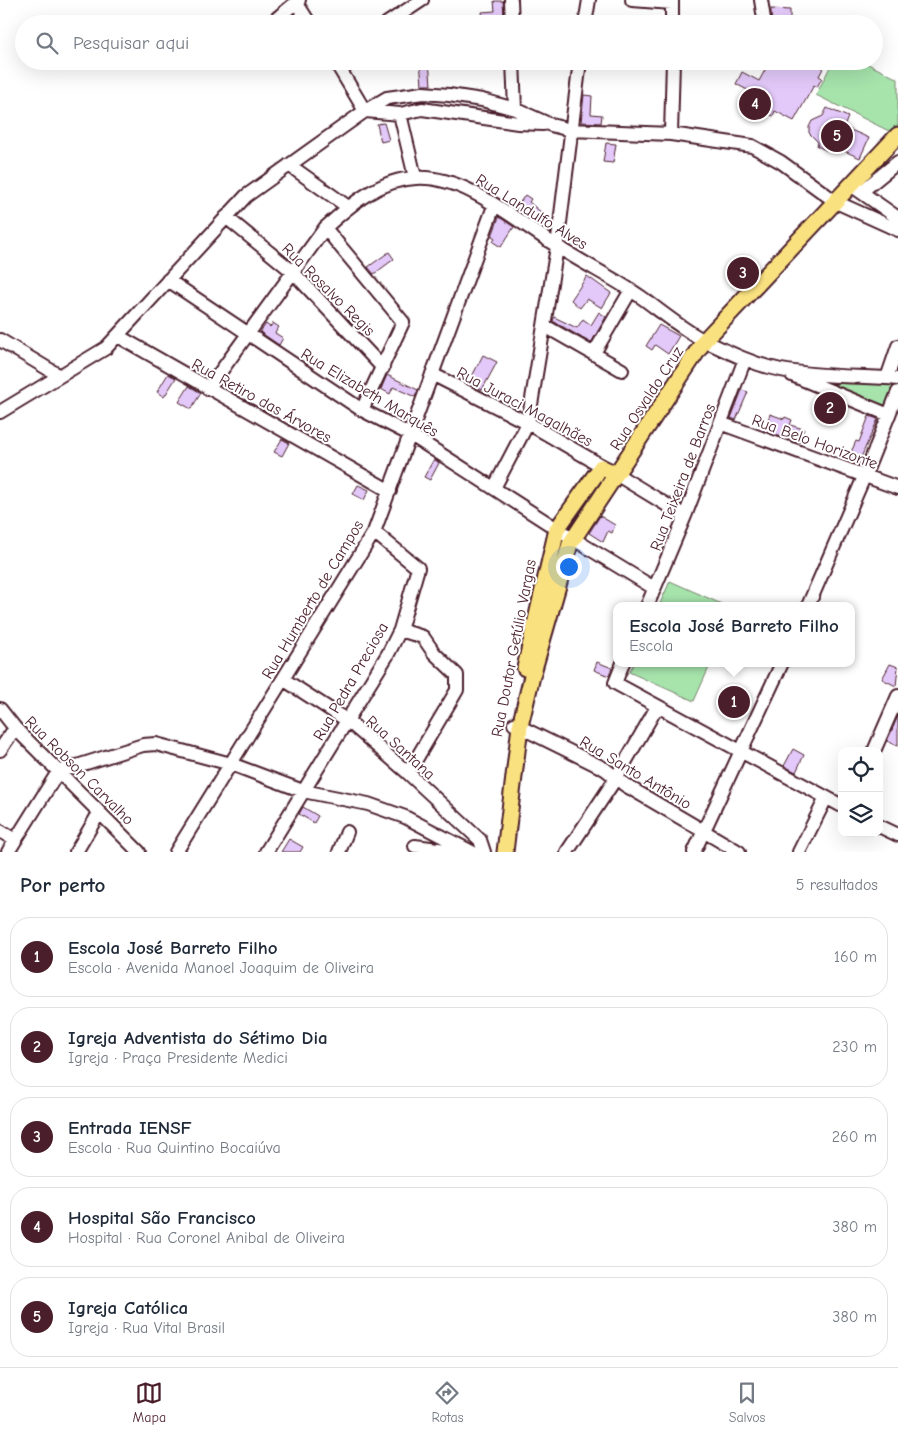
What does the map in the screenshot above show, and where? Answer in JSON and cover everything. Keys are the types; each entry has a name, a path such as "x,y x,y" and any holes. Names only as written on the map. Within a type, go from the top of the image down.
{"main road":[{"name":"Rua Osvaldo Cruz","path":"614,476 704,341 836,202 856,188 893,140"},
{"path":"601,469 614,476"},
{"name":"Rua Doutor Getúlio Vargas","path":"500,852 517,725 532,633 557,529 601,469"},
{"name":"Rua Doutor Getúlio Vargas","path":"505,852 517,725 563,562 581,525 614,476"},
{"path":"568,516 581,525"}],"street":[{"path":"400,15 422,0"},
{"path":"511,0 512,15"},
{"path":"586,15 589,0"},
{"path":"632,0 672,2 672,15"},
{"path":"761,0 763,15"},
{"path":"281,15 297,1 305,15"},
{"path":"340,70 365,111"},
{"path":"513,70 514,109"},
{"path":"494,488 528,423 557,247 579,70"},
{"path":"672,70 672,134"},
{"path":"0,412 106,348 246,196 365,111 387,98 423,93 482,100 514,109 551,125 570,130 672,134 739,143 761,150 836,202 898,230"},
{"path":"365,111 400,114 422,109 518,123 551,125"},
{"path":"400,114 415,177"},
{"path":"893,140 898,161 856,188 898,218"},
{"path":"289,165 348,207"},
{"name":"Rua Landulfo Alves","path":"208,389 246,334 325,228 348,207 384,186 415,177 442,180 466,188 557,247 631,290 704,341 745,359 781,370"},
{"name":"Rua Humberto de Campos","path":"176,852 374,532 494,206"},
{"name":"Rua Rosalvo Regis","path":"226,217 292,271 383,368"},
{"path":"325,228 403,322 362,410"},
{"name":"Rua Elizabeth Marquês","path":"168,280 362,410 411,435 557,529 654,588"},
{"path":"594,353 631,290"},
{"path":"545,326 622,370"},
{"name":"Rua Retiro das Árvores","path":"118,336 390,491"},
{"path":"0,340 60,376"},
{"path":"781,370 892,379 898,346"},
{"name":"Rua Teixeira de Barros","path":"649,602 685,516 745,359"},
{"path":"781,370 889,415"},
{"name":"Rua Juraci Magalhães","path":"432,374 528,423 601,469"},
{"path":"810,602 864,477 898,392"},
{"name":"Rua Belo Horizonte","path":"720,423 898,488"},
{"path":"614,476 685,516"},
{"name":"Rua Pedra Preciosa","path":"266,852 348,721 400,630 418,568 374,532"},
{"path":"400,630 422,637 434,652 455,671 459,684 408,773"},
{"path":"621,667 615,683 838,804"},
{"path":"694,852 780,667"},
{"name":"Rua Santana","path":"283,679 348,721 408,773 480,840 484,852"},
{"path":"876,747 895,710 898,696"},
{"path":"567,852 616,778 657,707"},
{"name":"Rua Robson Carvalho","path":"0,709 15,728 135,851"},
{"name":"Rua Santo Antônio","path":"517,725 605,769 616,778 739,852"},
{"path":"0,750 15,728"},
{"path":"8,852 58,772 143,745 156,744 231,764 303,791 368,804 427,827 472,852"},
{"path":"798,852 826,798"},
{"path":"76,852 99,813"},
{"path":"427,827 413,849 461,852"},
{"path":"883,828 898,835"},
{"path":"0,830 15,840"},
{"path":"339,852 347,832"}],"green space":[{"path":"828,70 880,70 898,79 898,128 893,133 816,95"},
{"path":"802,375 897,382 885,409"},
{"path":"670,581 717,602 661,602"},
{"path":"632,667 709,667 694,701 629,672"}],"building":[{"path":"494,1 503,1 504,15 482,15 482,12 495,11"},
{"path":"771,9 790,10 790,15 771,15"},
{"path":"421,70 430,70 431,85 422,85"},
{"path":"765,70 822,70 819,76 822,78 817,87 814,85 794,121 775,111 773,116 752,105 757,95 736,84 742,72 759,81"},
{"path":"584,95 592,96 591,114 602,115 601,123 581,122"},
{"path":"827,108 848,117 844,127 869,138 860,158 831,145 828,151 817,146 818,142 809,133 809,127 812,121 823,116"},
{"path":"384,123 389,140 381,142 377,124"},
{"path":"606,143 616,144 613,163 603,162"},
{"path":"525,195 531,199 529,202 542,213 536,222 516,208"},
{"path":"499,217 514,227 501,247 493,242 495,238 492,236"},
{"path":"389,252 394,259 374,274 368,267"},
{"path":"587,276 611,293 602,308 587,299 580,308 571,300"},
{"path":"599,312 606,317 591,343 553,321 554,317 577,328 583,319 591,325"},
{"path":"273,323 279,327 275,333 283,338 279,345 260,332 266,324 270,327"},
{"path":"659,325 679,336 668,354 655,345 652,350 646,346"},
{"path":"483,355 497,362 482,390 469,382"},
{"path":"168,374 176,378 164,397 157,392"},
{"path":"387,375 418,390 415,397 393,387 390,394 381,389"},
{"path":"189,386 201,393 191,409 179,402"},
{"path":"742,390 748,392 736,420 731,418"},
{"path":"828,399 839,403 831,423 820,419"},
{"path":"770,414 792,420 790,425 804,429 799,443 764,431"},
{"path":"869,416 878,419 859,462 861,463 860,465 847,461 856,441 859,442"},
{"path":"282,439 289,443 282,456 274,452"},
{"path":"434,459 439,463 430,480 424,477"},
{"path":"358,485 369,490 364,500 353,494"},
{"path":"600,516 615,525 612,533 608,531 603,542 589,533"},
{"path":"597,662 612,668 609,676 594,670"},
{"path":"890,664 898,667 896,686 882,679"},
{"path":"898,716 898,746 887,741"},
{"path":"793,749 804,755 796,772 784,766"},
{"path":"303,807 318,816 314,823 299,814"},
{"path":"289,839 303,847 300,852 281,852"}],"place":[{"name":"Hospital São Francisco","path":"755,104"},
{"name":"Igreja Católica","path":"837,136"},
{"name":"Entrada IENSF","path":"743,273"},
{"name":"Igreja Adventista do Sétimo Dia","path":"830,408"},
{"name":"Escola José Barreto Filho","path":"734,702"}]}
